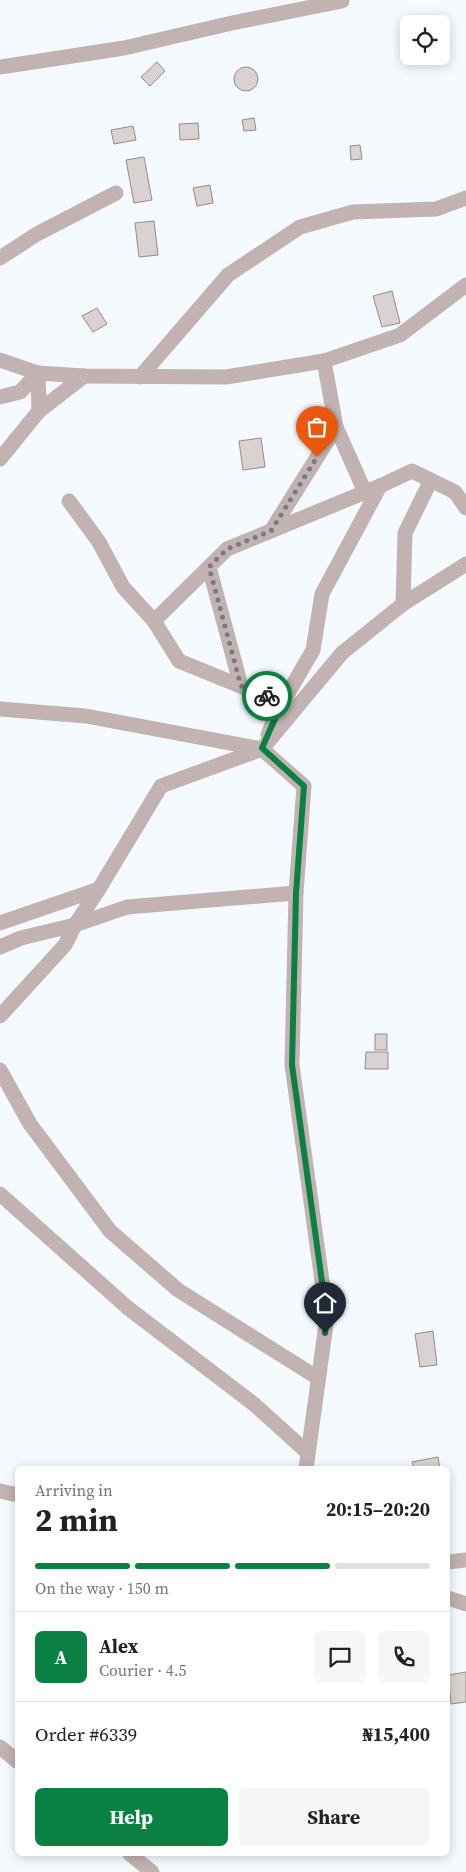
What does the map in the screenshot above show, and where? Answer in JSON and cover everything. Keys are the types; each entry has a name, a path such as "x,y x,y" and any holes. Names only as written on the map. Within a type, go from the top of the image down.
{"street":[{"path":"0,67 124,48 232,22 342,1"},
{"path":"0,258 37,234 116,193"},
{"path":"140,377 228,274 300,227 354,212 436,209 466,198"},
{"path":"0,360 38,373 84,376 226,377 324,361 400,335 466,285"},
{"path":"324,361 336,427 365,492"},
{"path":"0,397 20,392 38,373"},
{"path":"38,373 39,411"},
{"path":"0,459 39,411 84,376"},
{"path":"271,531 336,427"},
{"path":"154,621 227,549 412,471 456,492 466,508"},
{"path":"403,604 405,532 431,480"},
{"path":"262,748 282,703 313,650 322,594 380,486"},
{"path":"69,501 100,542 123,587 154,621 179,662 282,703"},
{"path":"0,1016 65,945 75,925 161,786 262,748 342,653 403,604 466,564"},
{"path":"209,567 241,686"},
{"path":"0,709 86,716 262,748 304,786 296,893 292,1065 327,1318 306,1466"},
{"path":"0,924 99,889"},
{"path":"0,948 22,938 75,925 128,907 296,893"},
{"path":"0,1070 30,1124 110,1232 178,1290 318,1378"},
{"path":"0,1194 128,1308 255,1405 308,1453"},
{"path":"450,1562 466,1560"},
{"path":"450,1599 466,1604"},
{"path":"0,1748 15,1760"},
{"path":"135,1856 151,1872"}],"building":[{"path":"157,62 165,71 150,86 141,77"},
{"path":"246,67 255,70 258,79 255,88 246,91 237,88 234,79 237,70"},
{"path":"254,118 256,130 244,131 242,120"},
{"path":"198,123 199,139 180,140 179,124"},
{"path":"133,126 136,140 114,144 111,130"},
{"path":"360,145 362,159 351,160 350,146"},
{"path":"144,157 152,200 134,203 126,160"},
{"path":"210,185 213,203 197,206 193,188"},
{"path":"154,221 158,255 139,257 135,223"},
{"path":"392,291 400,323 382,327 373,296"},
{"path":"97,308 107,324 93,332 82,316"},
{"path":"261,438 265,467 243,470 239,441"},
{"path":"375,1034 387,1034 387,1050 375,1050"},
{"path":"366,1052 388,1052 388,1069 365,1069"},
{"path":"433,1331 437,1365 420,1367 415,1334"},
{"path":"438,1457 440,1466 413,1466 412,1462"},
{"path":"466,1672 466,1702 451,1704 450,1675"}],"way so far":[{"path":"267,696 241,686 209,567 227,549 271,531 317,457"}],"route":[{"path":"267,696 282,703 262,748 304,786 296,893 292,1065 327,1318 325,1333"}]}
